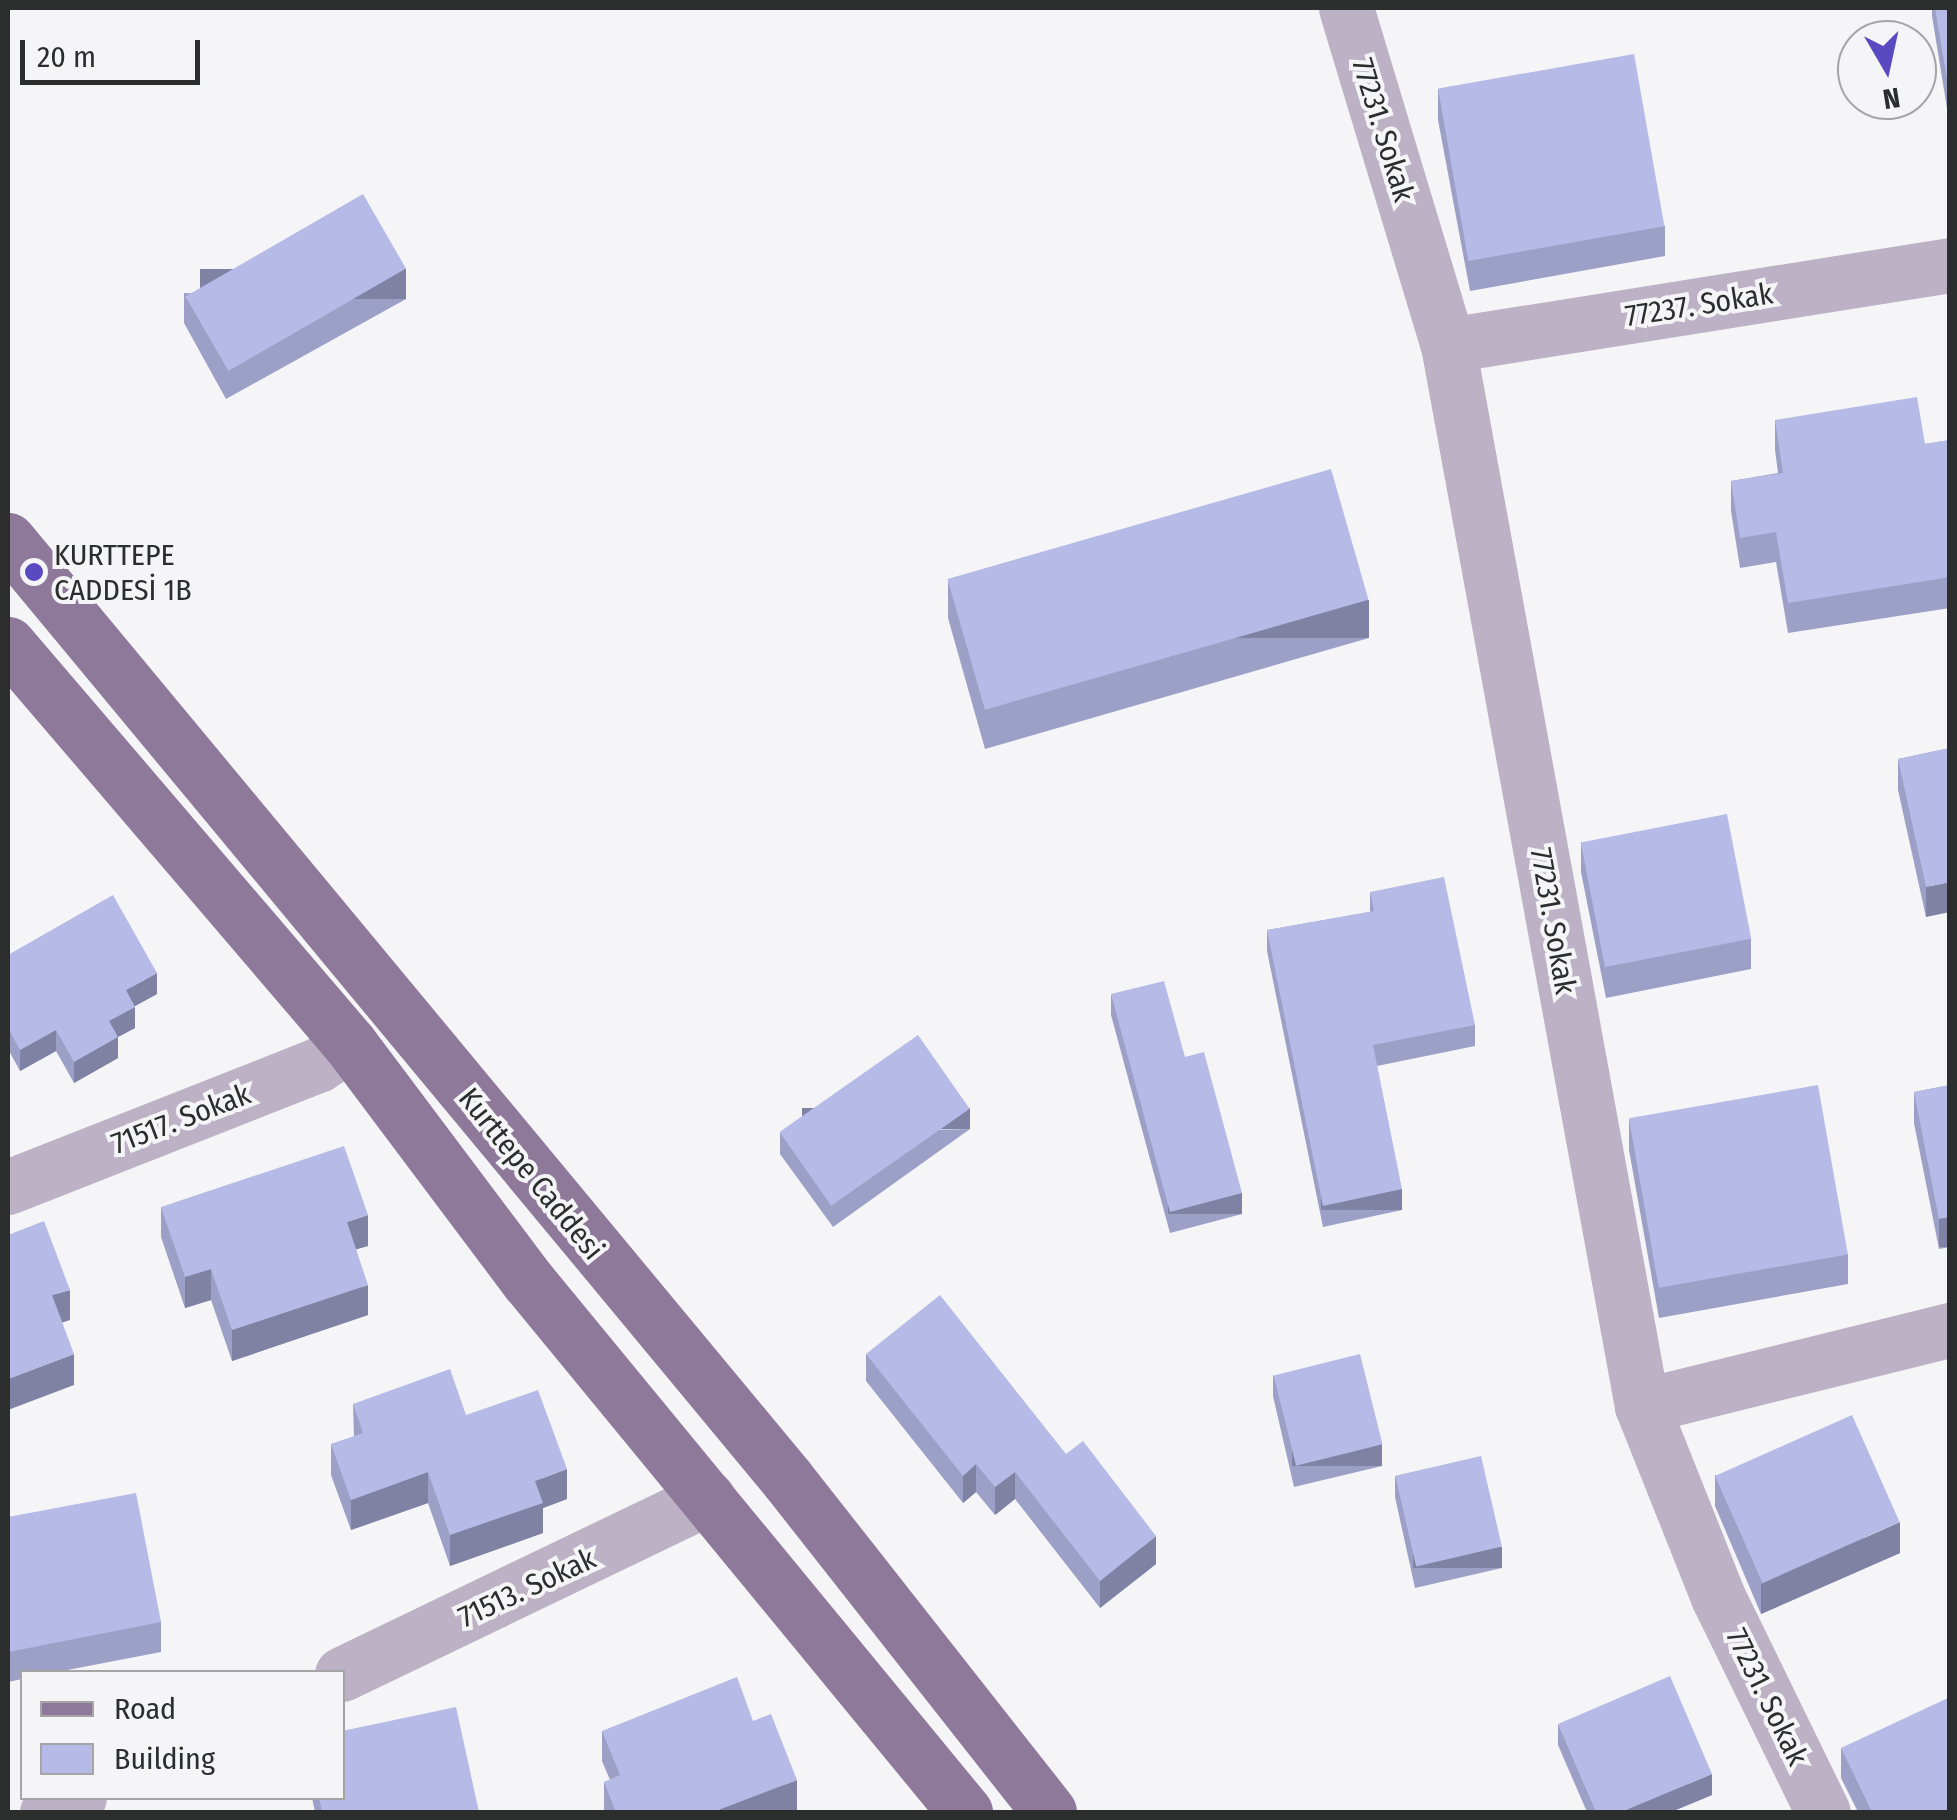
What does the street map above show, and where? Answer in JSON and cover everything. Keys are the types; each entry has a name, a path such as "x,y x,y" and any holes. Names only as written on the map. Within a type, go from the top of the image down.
{"main road":[{"name":"Kurttepe Caddesi","path":"8,540 788,1480 1049,1812"},
{"name":"Kurttepe Caddesi","path":"8,644 350,1044 528,1281 965,1812"}],"street":[{"name":"77231. Sokak","path":"1346,8 1448,345 1642,1406 1718,1596 1823,1812"},
{"name":"77237. Sokak","path":"1448,345 1950,265"},
{"name":"71517. Sokak","path":"8,1187 318,1065 350,1044"},
{"path":"1642,1406 1950,1330"},
{"name":"71513. Sokak","path":"345,1673 708,1498"},
{"path":"48,1812 75,1800"}],"building":[{"path":"1935,8 1950,8 1950,97"},
{"path":"1634,54 1664,226 1468,261 1438,89"},
{"path":"363,194 406,268 228,371 185,296"},
{"path":"1917,397 1925,444 1950,440 1950,577 1788,603 1776,532 1740,538 1731,481 1783,473 1775,420"},
{"path":"1331,469 1368,600 985,710 947,579"},
{"path":"1950,748 1950,882 1926,887 1898,759"},
{"path":"1727,814 1751,939 1605,967 1581,842"},
{"path":"1444,877 1475,1025 1373,1045 1402,1189 1323,1206 1267,930 1374,911 1370,892"},
{"path":"113,895 157,973 126,990 135,1007 109,1021 118,1037 74,1062 56,1030 20,1050 8,1028 8,955"},
{"path":"1164,981 1185,1057 1204,1052 1242,1193 1170,1212 1111,994"},
{"path":"918,1035 970,1109 831,1206 780,1132"},
{"path":"1818,1085 1848,1254 1659,1288 1629,1118"},
{"path":"1950,1085 1950,1217 1939,1219 1914,1092"},
{"path":"344,1146 368,1215 347,1222 368,1285 232,1330 211,1269 185,1277 161,1207"},
{"path":"44,1221 70,1290 52,1295 74,1354 8,1379 8,1235"},
{"path":"940,1295 1066,1454 1083,1441 1156,1536 1100,1581 1015,1472 995,1487 976,1464 963,1476 866,1354"},
{"path":"1360,1354 1382,1444 1296,1466 1274,1376"},
{"path":"450,1369 466,1415 538,1390 567,1469 535,1481 543,1503 450,1535 428,1472 351,1500 331,1444 363,1433 353,1404"},
{"path":"1852,1415 1900,1522 1763,1583 1715,1476"},
{"path":"1481,1456 1502,1547 1416,1566 1395,1476"},
{"path":"136,1493 161,1622 8,1652 8,1517"},
{"path":"1670,1676 1712,1774 1621,1812 1596,1812 1558,1724"},
{"path":"737,1677 753,1721 771,1714 797,1780 713,1812 616,1812 604,1782 620,1775 602,1731"},
{"path":"1950,1697 1950,1812 1872,1812 1841,1748"},
{"path":"456,1707 479,1812 322,1812 319,1800 345,1800 345,1730"}],"place":[{"name":"KURTTEPE CADDESİ 1B","path":"34,572"}]}
